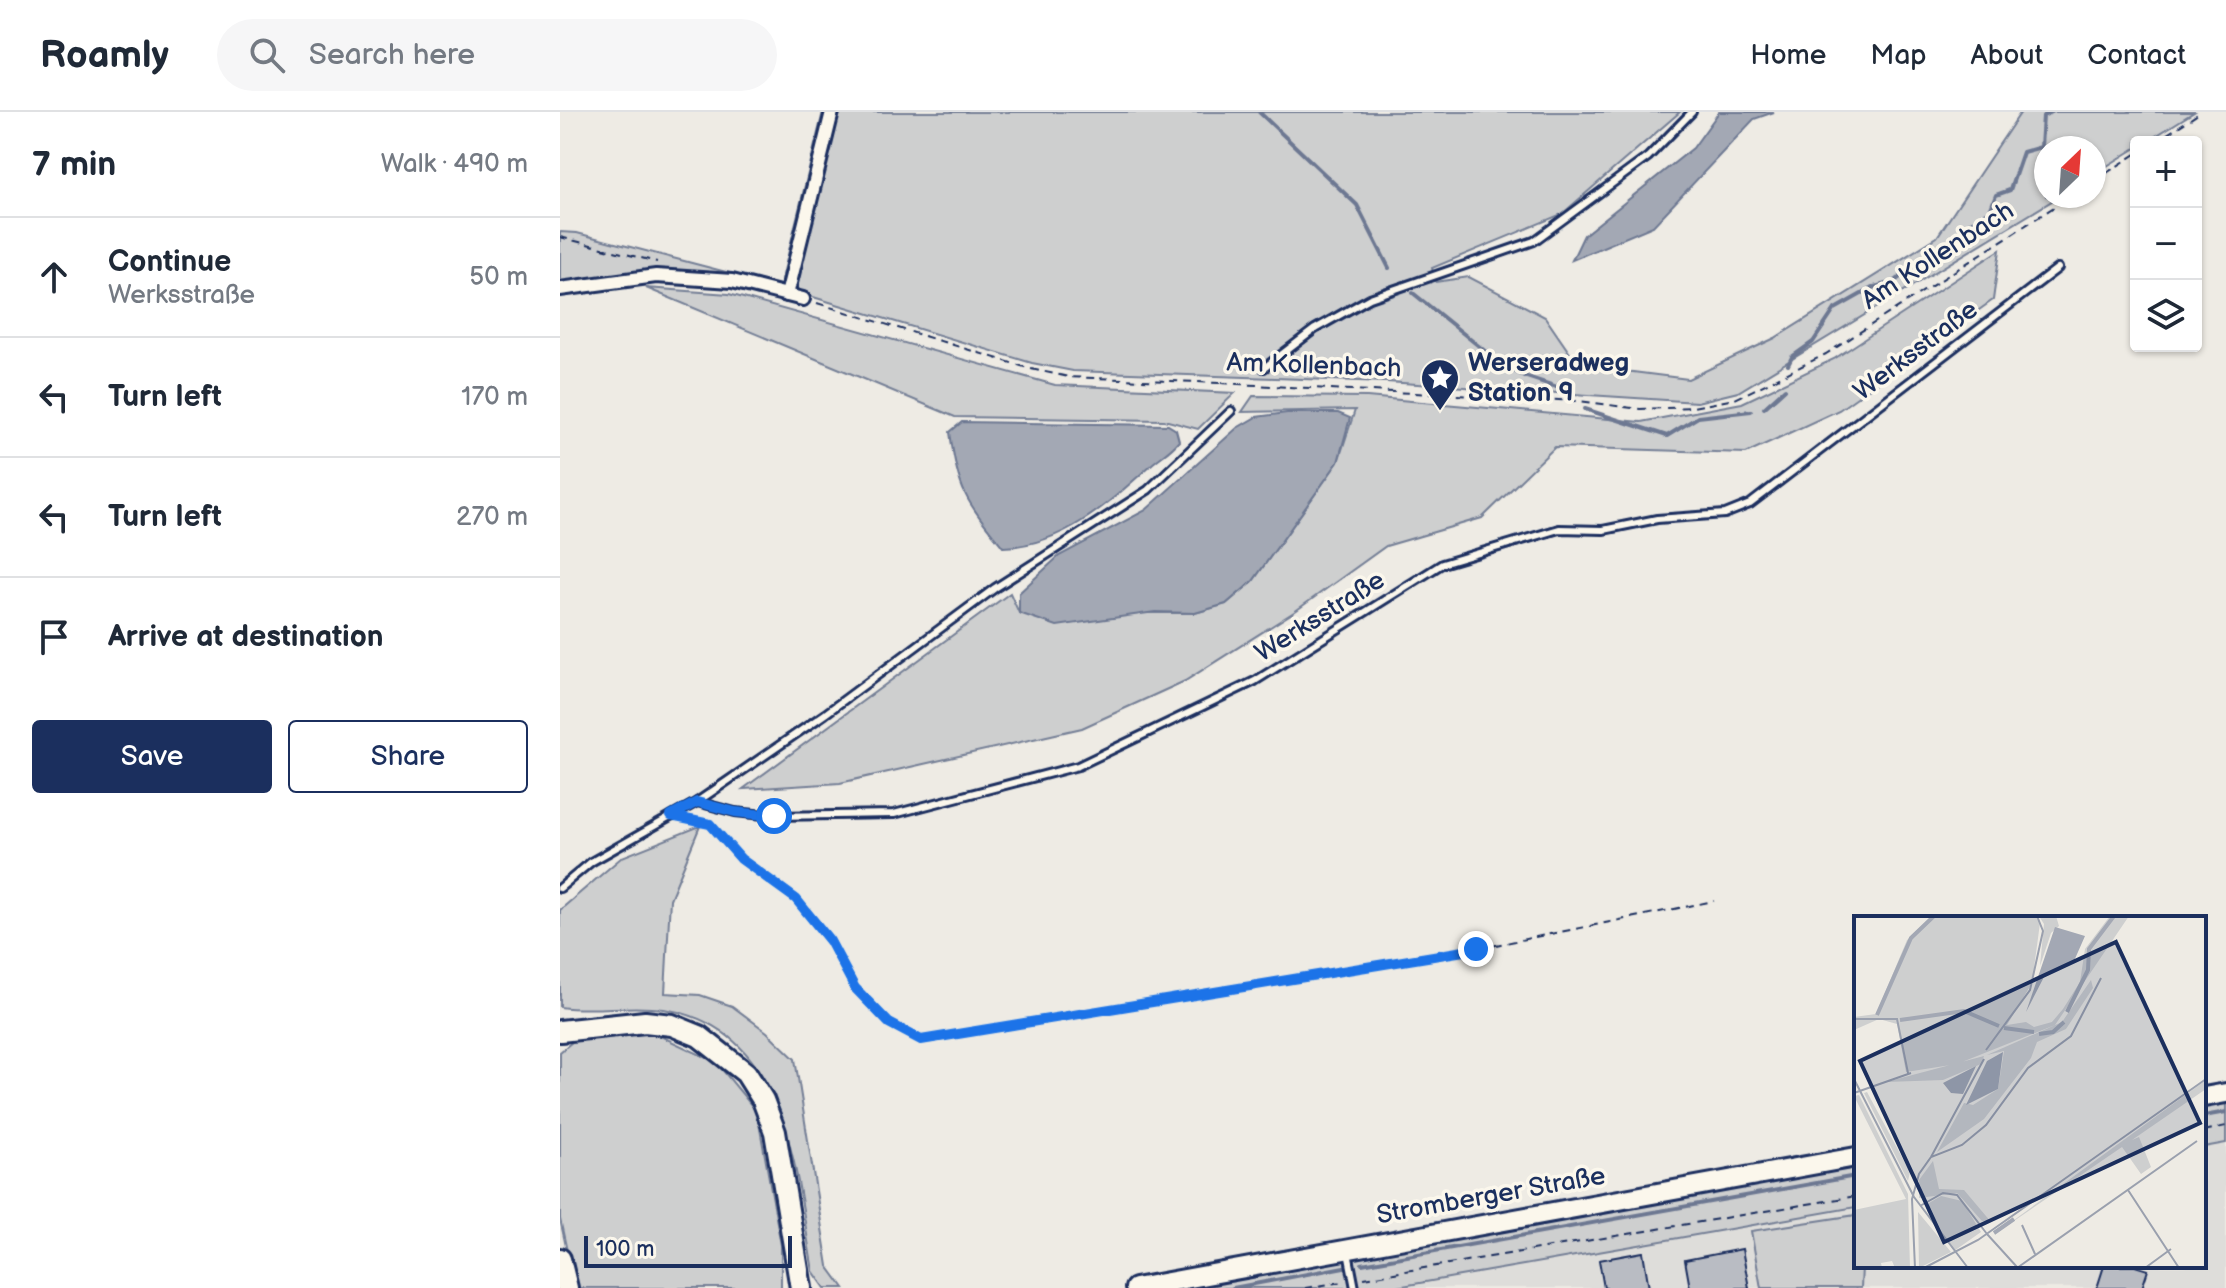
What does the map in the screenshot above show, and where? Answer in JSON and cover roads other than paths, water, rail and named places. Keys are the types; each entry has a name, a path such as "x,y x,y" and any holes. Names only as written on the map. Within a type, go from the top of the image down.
{"main road":[{"path":"560,1031 645,1022 672,1025 699,1036 746,1073 763,1100 775,1132 803,1282"},
{"path":"2206,1097 2226,1093"},
{"name":"Stromberger Straße","path":"1135,1288 1854,1157"},
{"path":"560,1259 567,1288"}],"street":[{"path":"787,295 832,112"},
{"path":"560,289 656,276 732,281 803,299"}],"lane":[{"path":"1264,368 1315,329 1370,298 1534,241 1648,157 1692,112"},
{"name":"Werksstraße","path":"697,802 735,812 774,816 894,814 1078,766 1255,681 1442,564 1559,529 1603,530 1657,519 1725,514 1750,504 2058,268"},
{"path":"560,888 591,862 697,802 825,714 995,588 1148,490 1231,411"},
{"path":"1347,1249 1355,1288"}],"waterway":[{"path":"1259,112 1357,205 1389,268"},
{"path":"1788,365 1792,357 1813,342 1835,309 1874,287 1894,282 1932,252 1947,248 1962,228 1990,211 1996,195 2010,190 2023,152 2041,147 2043,116 2052,112"},
{"path":"1413,293 1501,364 1524,376 1566,390"},
{"path":"1764,408 1785,389"},
{"path":"1585,409 1667,436 1698,417 1751,411"},
{"path":"2206,1116 2226,1112"},
{"path":"1362,1264 1854,1176"},
{"path":"1233,1288 1344,1267"}],"place":[{"name":"Werseradweg Station 9","path":"1440,412"}]}
